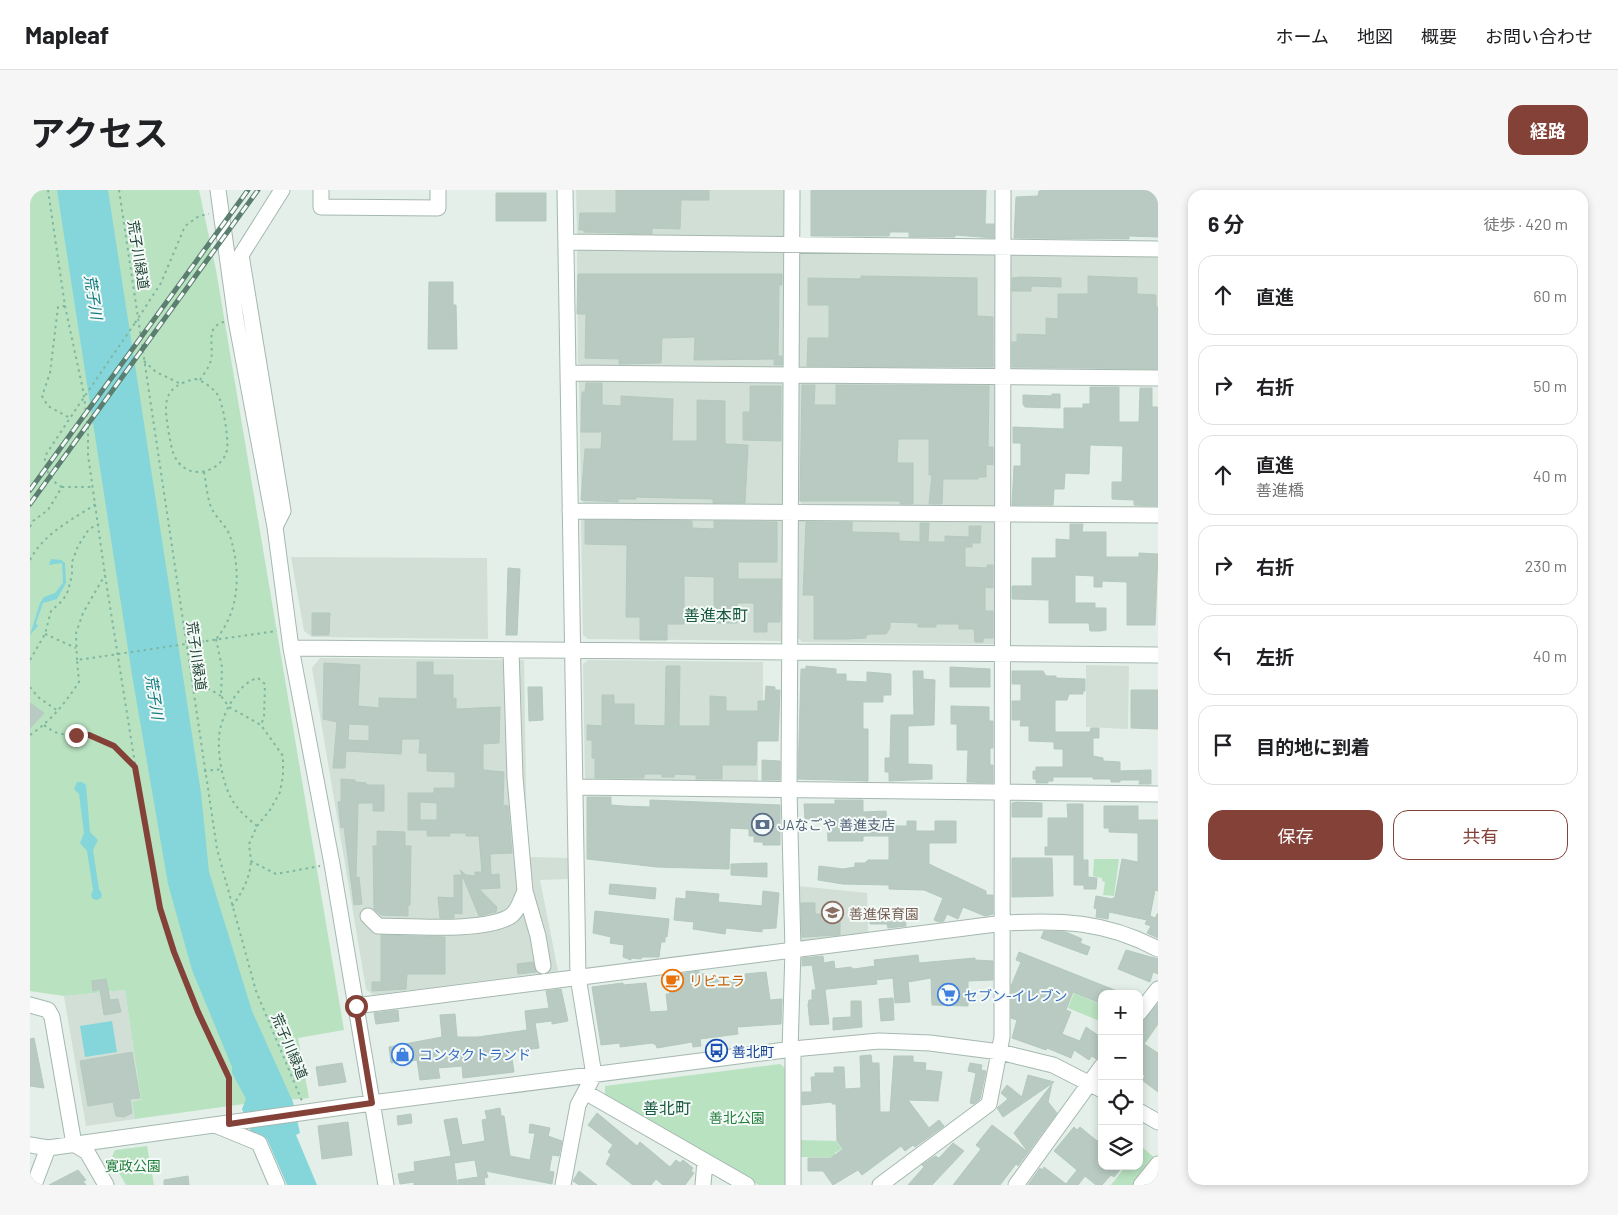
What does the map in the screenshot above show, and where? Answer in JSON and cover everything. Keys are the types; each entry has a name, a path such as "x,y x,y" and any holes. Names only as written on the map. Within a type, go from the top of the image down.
{"street":[{"path":"218,190 236,320 275,527 291,648 332,864 386,1185"},
{"path":"275,527 283,511 241,255 282,190"},
{"path":"321,190 321,207 438,208 438,190"},
{"path":"563,1185 578,1105 594,1075 578,977 565,190"},
{"path":"792,190 789,790 793,950 793,1185"},
{"path":"880,1185 989,1104 1002,1037 1004,923 1002,792 1004,653 1002,514 1003,190"},
{"path":"566,242 1158,249"},
{"path":"568,373 1158,378"},
{"path":"570,511 1158,515"},
{"path":"291,648 1158,655"},
{"path":"511,650 515,778 525,891 538,936 543,966"},
{"path":"575,788 1158,794"},
{"path":"368,916 378,926 463,927 485,924 514,913 525,891"},
{"path":"356,1006 1004,923 1073,922 1100,926 1122,932 1158,949"},
{"path":"1143,1008 1158,989"},
{"path":"30,1005 48,1010 52,1017 74,1144 87,1152 106,1185"},
{"path":"30,1146 48,1148 372,1103 792,1050 879,1041 930,1043 1000,1052 1043,1062 1096,1087 1016,1185"},
{"path":"585,1092 747,1185"},
{"path":"1143,1113 1158,1122"},
{"path":"228,1124 259,1144 277,1185"},
{"path":"34,1185 48,1148"},
{"path":"703,1185 705,1161"},
{"path":"1149,1182 1158,1164"}],"path":[{"path":"48,190 65,306 83,390 88,427 88,456 105,575 135,767 160,908 174,952 198,1012 229,1078 228,1124"},
{"name":"荒子川緑道","path":"119,190 190,678 217,849 231,908 256,991 294,1078 302,1113"},
{"path":"93,487 62,487 56,484 44,465 45,456 162,284 185,226 199,216 221,211"},
{"path":"65,306 58,307 50,373 42,396 48,406 70,418"},
{"path":"200,380 210,363 213,329 218,324 236,320"},
{"path":"144,361 170,381 180,383"},
{"path":"195,379 200,380 211,388 220,401 228,448 220,463 204,472 185,468 173,453 165,402 173,388 180,383 195,379"},
{"path":"204,472 211,506 230,535 236,574 234,610 226,627 216,639"},
{"path":"30,527 33,521 48,510 62,487"},
{"path":"30,560 34,552 56,530 96,504"},
{"path":"30,660 45,634 51,611 63,600 71,584 72,562 78,546 90,529 98,524"},
{"path":"30,734 44,725 58,711 79,682 76,660 76,633 83,613 105,575"},
{"path":"76,660 263,633"},
{"path":"45,634 76,648"},
{"path":"216,639 222,667 221,696"},
{"path":"190,678 221,696 229,707 261,725 283,756 283,776 280,792 270,810 257,826 249,844 250,873 240,895 231,908"},
{"path":"257,826 238,808 230,797 223,769 219,735 229,707 245,683 258,678 263,680 265,684 264,718 261,725"},
{"path":"30,687 38,696 58,711"},
{"path":"44,725 52,732 65,736 89,735 114,746 135,767"},
{"path":"204,771 223,769"},
{"path":"251,861 276,874 332,864"}],"shaded area":[{"path":"576,190 786,190 786,235 782,239 580,236 577,233"},
{"path":"580,249 782,252 786,255 786,364 783,369 583,367 578,363 577,252"},
{"path":"802,252 995,254 997,367 994,370 803,369 799,365 799,255"},
{"path":"1013,254 1158,255 1158,371 1013,370 1010,367 1011,258"},
{"path":"579,379 782,381 785,385 785,503 783,506 585,504 581,500"},
{"path":"802,381 996,383 997,504 994,508 803,506 797,498 797,385"},
{"path":"584,517 782,518 785,520 783,641 588,639 583,635 581,520"},
{"path":"803,518 992,519 998,525 998,641 995,644 802,642 798,638 797,524"},
{"path":"291,557 487,558 488,639 312,637 304,631"},
{"path":"320,658 524,660 527,857 569,858 569,879 540,880 558,971 373,995 366,989 312,668"},
{"path":"588,660 763,662 763,726 758,726 758,783 590,781 585,778 583,664"},
{"path":"1086,665 1129,666 1128,729 1086,727"},
{"name":"善進保育園","path":"798,886 867,893 868,933 800,942 798,940"},
{"path":"125,990 141,1101 132,1102 135,1119 86,1126 64,996"}],"green space":[{"path":"30,190 199,190 216,270 344,1030 298,1038 309,1098 244,1104 135,1119 132,1102 141,1100 125,990 64,996 30,991"},
{"path":"1094,859 1119,859 1114,896 1103,895 1105,882 1102,881 1102,878 1093,876"},
{"path":"1074,993 1098,1003 1098,1020 1068,1008"},
{"name":"善北公園","path":"780,1064 785,1068 786,1185 759,1185 605,1095 605,1086"},
{"path":"799,1140 836,1141 842,1149 835,1153 835,1157 799,1157"},
{"name":"寛政公園","path":"147,1146 154,1185 126,1185 111,1159 115,1150"},
{"path":"1143,1148 1156,1159 1136,1185 1111,1185 1123,1170 1143,1170"}],"water":[{"name":"荒子川","path":"57,190 108,190 201,793 209,872 252,1011 293,1102 300,1133 296,1135 317,1185 287,1185 267,1139 252,1134 242,1109 246,1099 232,1073 232,1067 192,970 168,884 132,675"},
{"path":"51,559 61,560 65,563 66,583 57,599 43,603 36,623 38,626 30,635 40,603 44,597 55,593 63,583 62,563 49,565"},
{"path":"77,782 82,782 86,785 90,832 98,840 93,850 99,889 102,894 101,898 97,900 93,899 91,895 93,890 87,851 80,843 84,833 79,794 74,789"},
{"path":"112,1021 117,1052 85,1057 80,1026"}],"building":[{"path":"616,190 709,190 709,200 681,200 680,229 652,228 652,234 584,232 584,230 579,230 580,213 616,213"},
{"path":"811,190 986,190 985,224 994,224 994,238 955,235 955,237 909,237 909,232 890,232 889,236 811,236"},
{"path":"1158,190 1158,237 1129,236 1129,239 1014,238 1016,197 1038,196 1039,191"},
{"path":"496,193 546,193 546,221 496,221"},
{"path":"578,274 782,274 782,285 779,285 778,356 782,356 782,365 774,365 774,359 694,360 695,337 662,338 661,363 619,364 619,359 585,358 586,314 577,314"},
{"path":"861,276 977,278 977,316 993,317 993,367 807,366 808,338 829,338 829,305 808,305 808,278 861,279"},
{"path":"1088,276 1137,278 1137,294 1156,295 1156,307 1158,307 1158,369 1012,367 1012,342 1017,342 1017,334 1046,335 1046,318 1058,319 1058,294 1088,294"},
{"path":"1012,278 1061,278 1061,287 1031,286 1031,291 1012,291"},
{"path":"429,282 453,282 453,305 456,305 457,349 428,349"},
{"path":"586,383 602,383 602,405 621,406 621,396 673,399 672,441 697,441 697,400 725,401 725,444 748,445 745,503 713,503 713,499 636,497 636,499 618,499 618,502 581,500 585,449 601,449 602,432 581,432 582,392 585,392"},
{"path":"802,385 815,385 814,405 836,405 836,385 989,386 988,447 993,447 993,465 986,464 986,477 978,477 978,479 943,479 942,504 929,504 932,475 929,475 929,439 898,439 897,463 913,463 913,504 900,504 900,501 800,501"},
{"path":"750,386 781,386 781,441 743,440 743,412 750,412"},
{"path":"1090,387 1119,387 1119,422 1139,422 1140,388 1152,388 1152,407 1158,407 1158,506 1134,505 1134,500 1112,499 1112,482 1122,482 1123,446 1090,445 1089,474 1065,473 1064,489 1054,489 1053,505 1012,505 1014,466 1021,466 1021,443 1013,443 1013,427 1064,429 1064,408 1083,408 1083,404 1090,404"},
{"path":"1052,394 1060,394 1060,408 1025,407 1023,404 1023,395 1052,396"},
{"path":"585,520 692,521 692,528 714,529 714,521 777,522 777,562 738,562 738,579 781,579 780,622 767,622 767,632 754,632 754,603 737,603 737,623 714,623 714,577 684,576 684,624 667,624 667,640 640,640 640,617 626,617 627,545 585,544"},
{"path":"806,522 852,522 852,532 899,533 899,541 920,542 920,523 929,523 928,542 945,542 945,536 969,537 969,526 981,526 980,543 972,543 972,547 965,547 965,567 987,568 987,565 993,565 993,588 985,587 985,611 993,611 993,638 983,638 983,642 975,642 974,629 959,629 959,624 936,624 936,627 918,627 918,623 890,622 890,628 886,634 866,635 866,638 814,639 814,595 803,595"},
{"path":"1070,524 1083,524 1082,532 1106,532 1106,557 1139,557 1139,553 1158,554 1155,625 1127,625 1127,582 1102,581 1102,587 1094,587 1094,576 1075,575 1075,603 1095,603 1095,608 1106,608 1106,630 1090,631 1089,623 1049,623 1049,600 1012,599 1012,586 1032,586 1032,558 1056,558 1056,539 1070,540"},
{"path":"508,568 520,569 517,635 506,635"},
{"path":"312,613 330,613 329,635 312,635"},
{"path":"417,662 433,662 433,675 453,675 453,699 456,698 456,709 500,707 499,743 483,744 483,770 504,772 503,805 508,806 512,853 490,854 491,875 499,874 500,888 479,889 497,907 496,912 479,916 460,870 466,875 475,876 475,872 482,872 479,836 466,836 466,833 449,833 450,836 427,836 427,830 408,830 408,793 434,793 434,788 455,788 455,772 427,771 427,753 419,753 420,739 402,739 401,754 346,751 345,768 333,768 337,722 323,719 324,663 360,665 358,706 379,708 379,698 417,699","holes":["349,724 369,725 369,741 348,740","420,802 437,803 437,820 420,820"]},
{"path":"666,666 680,666 679,726 710,726 710,696 726,697 726,711 758,711 758,701 765,701 766,686 775,687 775,690 780,690 778,741 757,741 756,765 722,765 722,779 696,779 696,775 675,774 674,777 662,777 662,774 644,774 644,778 595,778 595,758 592,758 592,740 587,740 587,725 602,726 602,695 614,695 614,704 634,704 634,725 665,726"},
{"path":"806,666 836,669 836,674 846,674 846,681 867,682 867,672 891,674 891,695 883,695 883,702 863,702 863,729 868,729 868,781 798,779 801,669 806,669"},
{"path":"950,667 990,669 990,687 950,687"},
{"path":"913,671 923,671 923,679 935,680 934,725 908,726 908,764 932,765 932,779 889,781 889,772 885,772 885,758 890,758 891,715 914,715"},
{"path":"1012,671 1043,671 1046,676 1056,676 1056,678 1085,679 1085,691 1083,691 1083,694 1069,694 1067,700 1055,700 1055,732 1090,732 1091,728 1099,728 1099,738 1093,738 1093,756 1103,758 1103,761 1120,762 1120,771 1151,770 1151,784 1139,784 1140,780 1111,782 1111,779 1093,779 1093,777 1053,777 1053,781 1048,781 1048,783 1036,783 1036,779 1033,779 1033,771 1036,771 1036,767 1063,767 1063,749 1054,749 1054,742 1029,741 1029,726 1020,726 1021,720 1012,720 1012,701 1021,701 1021,684 1012,684"},
{"path":"528,687 542,687 543,720 529,721"},
{"path":"1131,690 1158,690 1158,729 1131,728"},
{"path":"30,703 44,713 30,728"},
{"path":"951,706 989,707 989,721 993,721 993,748 990,748 990,765 993,765 993,783 967,782 968,750 957,750 957,724 951,724"},
{"path":"762,760 780,761 780,780 762,780"},
{"path":"341,779 355,780 355,782 366,783 366,785 384,785 384,811 373,811 373,803 358,803 356,878 359,877 362,904 354,905 344,827 341,828 338,802 341,802"},
{"path":"587,797 611,797 611,805 623,806 650,807 650,800 780,805 780,845 763,845 763,842 754,842 754,836 749,836 749,829 730,828 729,869 657,867 587,859"},
{"path":"835,800 863,800 863,812 886,811 887,826 907,826 907,821 916,821 916,831 935,831 935,821 956,821 956,843 929,843 929,864 986,891 986,895 993,895 993,914 985,916 963,907 958,919 947,914 944,921 939,922 934,920 943,898 924,890 889,889 889,885 843,884 818,880 819,866 843,869 855,867 855,863 865,863 868,860 889,860 889,836 863,836 863,841 828,841 827,819 805,819 804,804 835,804"},
{"path":"1012,803 1042,803 1042,817 1012,817"},
{"path":"1067,804 1083,804 1083,860 1088,860 1088,877 1097,878 1096,889 1084,889 1084,885 1074,885 1074,855 1045,855 1045,847 1048,847 1048,818 1068,818"},
{"path":"1104,806 1138,806 1138,820 1158,820 1158,891 1155,890 1150,916 1155,918 1158,913 1158,938 1147,933 1151,926 1145,924 1147,920 1109,912 1108,919 1096,917 1097,909 1094,908 1096,896 1112,899 1115,897 1122,859 1138,862 1138,833 1109,832 1109,828 1104,828"},
{"path":"377,831 405,832 405,846 411,846 410,905 408,905 408,916 381,915 374,909 373,846 377,846"},
{"path":"1012,858 1052,858 1053,896 1012,897"},
{"path":"767,863 767,877 731,875 731,864"},
{"path":"454,875 462,875 462,914 454,913 454,918 440,918 438,897 454,898"},
{"path":"610,884 656,888 655,899 609,894"},
{"path":"686,891 719,894 718,902 762,906 763,891 779,893 776,928 762,929 762,932 726,928 725,934 693,929 694,922 674,920 676,898 686,899"},
{"path":"801,903 815,903 815,914 821,914 821,920 840,920 840,935 802,937"},
{"path":"884,910 885,915 901,913 901,916 905,916 906,926 888,928 887,924 870,924 869,912"},
{"path":"595,911 669,919 667,937 665,936 665,942 661,942 659,957 631,958 631,960 623,957 624,945 610,943 611,937 593,933"},
{"path":"1044,931 1066,932 1082,939 1080,943 1090,947 1087,955 1041,938"},
{"path":"381,935 445,937 445,974 407,974 406,989 372,991 372,982 381,982"},
{"path":"1126,950 1158,959 1158,974 1153,972 1150,982 1118,969"},
{"path":"1019,952 1114,990 1098,990 1098,1002 1073,992 1066,1010 1071,1012 1062,1034 1080,1041 1086,1027 1098,1035 1098,1058 1092,1056 1089,1060 1074,1050 1071,1058 1047,1048 1046,1050 1012,1038 1017,1020 1011,1018 1011,986 1021,962 1016,960"},
{"path":"918,955 919,963 975,958 975,960 993,961 993,980 968,981 968,1006 932,1005 931,978 908,982 910,1002 895,1003 893,978 876,980 877,984 827,989 825,990 829,1024 810,1025 808,1005 809,1000 812,1000 812,990 816,990 812,965 802,966 802,958 823,956 824,963 834,961 835,969 850,967 854,969 875,966 874,960"},
{"path":"533,962 536,972 518,974 517,964"},
{"path":"699,971 699,974 705,974 705,979 718,977 719,983 746,980 745,974 766,972 770,1000 782,999 781,1024 737,1027 738,1034 700,1039 701,1046 693,1047 692,1042 657,1048 652,1043 620,1047 620,1043 601,1045 592,987 623,983 623,985 646,983 650,1012 668,1011 666,994 670,994 667,976"},
{"path":"106,979 110,1000 118,999 121,1012 104,1015 100,989 93,991 92,981"},
{"path":"561,989 568,1021 552,1024 552,1021 535,1023 539,1048 511,1052 514,1072 463,1078 462,1066 438,1068 440,1078 420,1080 417,1060 391,1063 389,1047 442,1037 440,1015 455,1014 457,1037 478,1037 527,1030 525,1011 549,1008 546,991"},
{"path":"893,998 894,1020 881,1021 879,999"},
{"path":"851,1001 861,1001 862,1027 833,1030 833,1018 851,1017"},
{"path":"1158,1004 1158,1024 1144,1044 1158,1053 1158,1092 1143,1081 1145,1076 1143,1074 1143,1021"},
{"path":"398,1010 399,1021 376,1024 374,1013"},
{"path":"34,1038 44,1088 30,1086 30,1039"},
{"path":"132,1052 140,1098 130,1099 132,1113 124,1117 116,1116 113,1102 88,1106 80,1061"},
{"path":"871,1055 872,1063 879,1063 880,1112 890,1112 894,1056 913,1056 913,1062 926,1063 925,1070 942,1072 938,1101 908,1100 929,1128 939,1120 944,1126 915,1147 913,1145 905,1151 901,1146 862,1175 858,1170 833,1185 823,1171 808,1171 808,1158 831,1158 843,1149 837,1141 836,1104 832,1104 832,1102 802,1105 802,1092 812,1092 811,1077 815,1077 815,1073 834,1073 834,1067 844,1067 845,1089 861,1088 860,1056"},
{"path":"342,1063 346,1082 319,1086 316,1067"},
{"path":"970,1063 982,1065 981,1070 986,1071 980,1099 974,1104 970,1103 976,1073 968,1071"},
{"path":"1028,1075 1054,1082 1003,1117 997,1108 1008,1099 1001,1093 1007,1085 1022,1097"},
{"path":"1052,1084 1048,1102 1057,1113 1018,1166 1016,1164 1000,1185 953,1185 981,1149 976,1145 992,1125 1028,1152 1014,1133"},
{"path":"500,1108 501,1116 504,1116 510,1156 530,1160 535,1133 529,1133 530,1124 550,1128 548,1136 562,1141 559,1156 552,1155 549,1171 554,1172 552,1184 486,1171 488,1177 484,1178 485,1185 458,1185 458,1180 478,1177 475,1160 454,1163 457,1185 414,1185 414,1182 400,1184 398,1174 415,1171 414,1162 451,1156 444,1120 457,1118 462,1145 485,1141 482,1120 487,1119 485,1111"},
{"path":"597,1113 637,1146 640,1142 670,1167 676,1160 680,1163 683,1160 693,1168 691,1171 694,1173 685,1185 663,1185 656,1179 651,1185 633,1185 606,1164 611,1154 608,1152 613,1145 588,1125"},
{"path":"411,1114 412,1123 398,1125 397,1116"},
{"path":"348,1122 352,1155 322,1159 318,1126"},
{"path":"1074,1127 1077,1130 1080,1127 1097,1141 1098,1140 1098,1170 1120,1170 1114,1177 1111,1175 1102,1185 1096,1185 1085,1176 1078,1185 1028,1185 1040,1168 1042,1170 1044,1167 1066,1184 1077,1170 1054,1151"},
{"path":"953,1143 964,1151 932,1185 908,1185 924,1167 922,1165 935,1156 939,1158"},
{"path":"78,1170 86,1180 83,1181 86,1185 49,1185"},
{"path":"579,1171 597,1185 579,1185 573,1181"},
{"path":"188,1176 189,1185 164,1185 164,1180"}],"railway":[{"path":"30,490 248,190"},
{"path":"30,504 258,190"}],"place":[{"name":"JAなごや 善進支店","path":"762,824"},
{"name":"善進保育園","path":"833,913"},
{"name":"リビエラ","path":"673,980"},
{"name":"セブン-イレブン","path":"948,995"},
{"name":"善北町","path":"716,1051"},
{"name":"コンタクトランド","path":"403,1054"}],"district":[{"name":"善進本町","path":"716,614"},
{"name":"善北町","path":"667,1107"}],"route":[{"path":"76,735 89,735 114,746 135,767 160,908 174,952 198,1012 229,1078 229,1124 372,1103 356,1006"}]}
